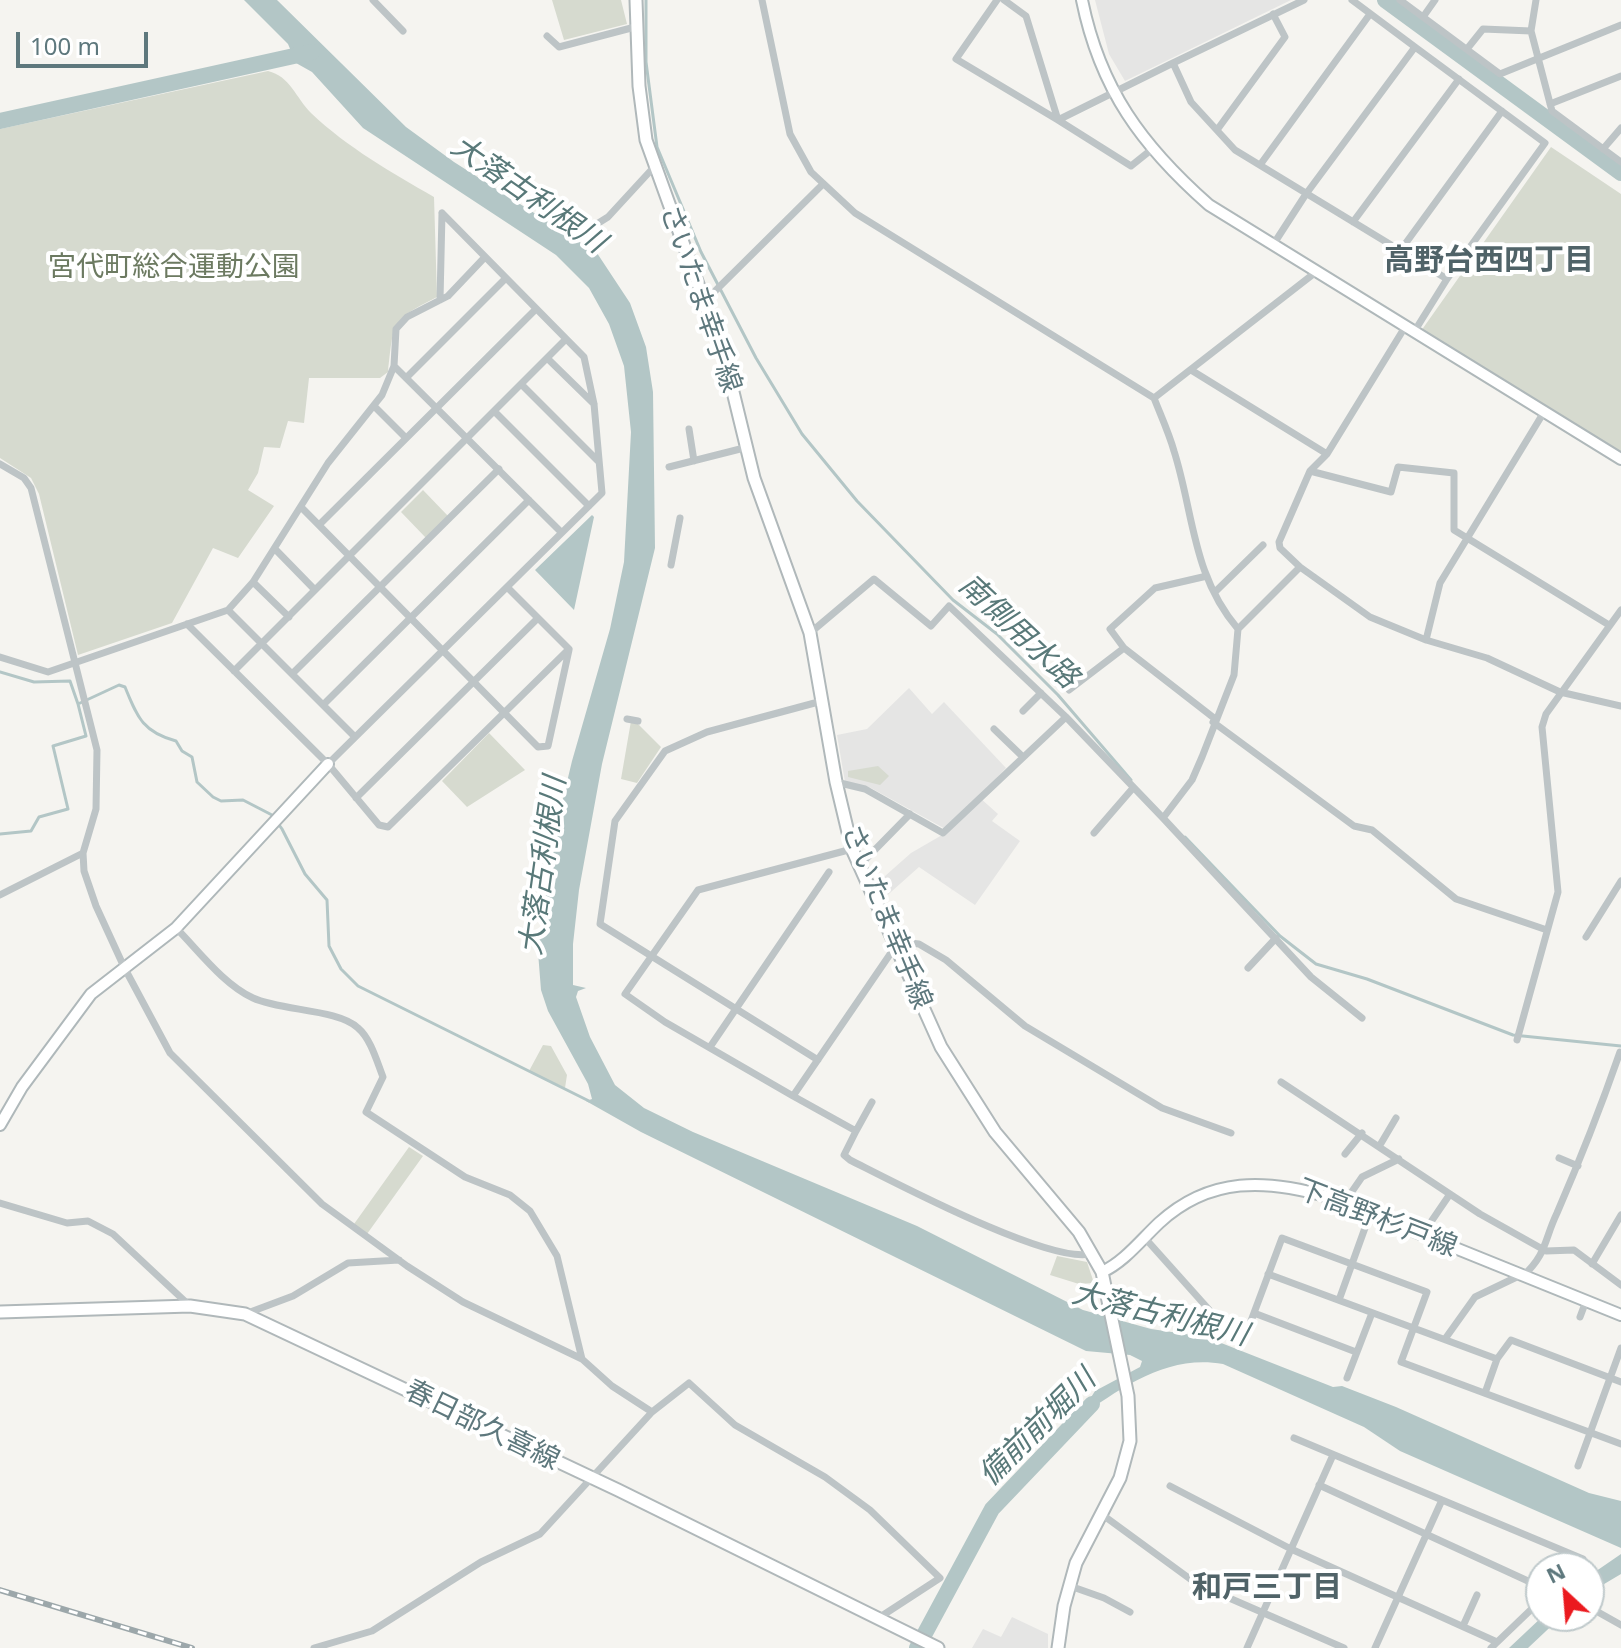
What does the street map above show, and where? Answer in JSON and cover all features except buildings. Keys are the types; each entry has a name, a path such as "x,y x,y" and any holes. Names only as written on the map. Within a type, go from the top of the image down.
{"main road":[{"name":"さいたま幸手線","path":"636,0 642,119 654,167 725,359 754,478 810,633 836,782 852,849 941,1047 995,1132 1093,1253 1102,1272 1128,1396 1131,1429 1120,1478 1100,1513 1070,1586 1058,1648"},
{"name":"春日部久喜線","path":"0,1312 190,1306 245,1314 287,1330 934,1646"}],"street":[{"path":"373,0 403,31"},
{"path":"762,0 790,134 801,157 823,184 855,213 1154,398 1175,452 1195,551 1238,629 1234,675 1213,720 1192,780 1163,818"},
{"path":"997,0 956,59 1131,166 1151,150"},
{"path":"1004,0 1026,16 1058,120"},
{"path":"1082,0 1094,45 1113,92 1151,150 1209,205 1621,459"},
{"path":"1058,120 1304,0"},
{"path":"1352,0 1545,143 1410,329 1327,454 1310,471 1279,542 1280,548 1300,567 1370,617 1426,640 1487,658 1560,692 1621,706"},
{"path":"1400,0 1500,74 1621,25"},
{"path":"1423,17 1435,0"},
{"path":"1536,0 1531,31 1552,111 1621,162"},
{"path":"1217,130 1285,37 1273,14"},
{"path":"1260,165 1370,14"},
{"path":"547,36 559,47 635,27"},
{"path":"1467,49 1483,29 1531,31"},
{"path":"1273,245 1306,194 1415,47"},
{"path":"1173,63 1191,102 1235,150 1447,279"},
{"path":"1550,104 1621,76"},
{"path":"1353,222 1459,79"},
{"path":"1400,251 1502,111"},
{"path":"1603,149 1621,128"},
{"path":"592,227 608,217 654,167"},
{"path":"704,302 823,184"},
{"path":"0,1124 22,1087 76,1012 124,967 176,928 328,764 602,493 594,404 584,357 442,213 440,300"},
{"path":"0,657 48,672 228,610 253,582 328,463 374,406 394,366 396,329 407,317 440,300 485,257"},
{"path":"1154,398 1316,272"},
{"path":"406,378 506,278"},
{"path":"319,525 536,309"},
{"path":"234,671 566,339"},
{"path":"547,358 594,404"},
{"path":"394,366 561,532"},
{"path":"1191,370 1327,454"},
{"path":"521,384 600,463"},
{"path":"374,406 406,438"},
{"path":"494,411 589,506"},
{"path":"1426,640 1440,583 1544,412"},
{"path":"689,429 694,461"},
{"path":"669,467 748,447"},
{"path":"0,464 24,478 31,488 98,766 96,809 83,853 84,871 124,967 170,1053 241,1119 293,1179 399,1260 463,1302 582,1359 612,1386 652,1412"},
{"path":"1310,471 1391,492 1398,467 1454,473 1454,530 1609,625"},
{"path":"292,674 499,469"},
{"path":"323,705 529,500"},
{"path":"301,507 538,747 548,746 569,649"},
{"path":"671,565 680,518"},
{"path":"1215,592 1263,545"},
{"path":"275,549 315,590"},
{"path":"1238,629 1300,567"},
{"path":"1207,576 1155,588 1110,629 1124,648 1213,720 1354,826 1372,830 1456,899 1547,930"},
{"path":"810,633 874,579 931,626 949,606 1066,717 1311,977 1362,1018"},
{"path":"253,582 289,617"},
{"path":"508,588 569,649"},
{"path":"228,610 355,737"},
{"path":"1517,1040 1547,930 1558,876 1542,727 1560,692 1621,610"},
{"path":"356,798 538,618"},
{"path":"187,624 328,764 379,825 388,827 569,649"},
{"path":"1069,690 1124,648"},
{"path":"1023,711 1041,693"},
{"path":"818,1060 600,924 615,821 665,751 707,732 822,701"},
{"path":"836,782 865,789 943,833 1066,717"},
{"path":"627,719 638,721"},
{"path":"994,729 1023,757"},
{"path":"1094,833 1133,788"},
{"path":"859,866 910,814"},
{"path":"852,849 698,890 625,994 856,1131"},
{"path":"0,895 83,853"},
{"path":"710,1047 734,1007 829,872"},
{"path":"1586,937 1621,881"},
{"path":"176,928 229,982 251,998 289,1010 342,1019 359,1028 383,1077 366,1112 465,1177 510,1195 530,1211 557,1256 582,1359"},
{"path":"1248,968 1276,938"},
{"path":"793,1096 894,944 919,944 946,960 1025,1026 1162,1108 1231,1133"},
{"path":"1445,1339 1475,1297 1522,1275 1546,1251 1555,1217 1578,1166 1620,1052"},
{"path":"1281,1082 1450,1194 1546,1251 1574,1250 1621,1285"},
{"path":"872,1102 844,1155 850,1160 954,1210 1040,1246 1077,1257 1093,1253"},
{"path":"1380,1145 1396,1118"},
{"path":"1345,1154 1362,1133"},
{"path":"1559,1158 1578,1166"},
{"path":"1344,1203 1362,1177 1399,1159"},
{"name":"下高野杉戸線","path":"1102,1272 1162,1220 1192,1200 1222,1187 1253,1183 1287,1185 1344,1203 1621,1315"},
{"path":"1422,1235 1450,1194"},
{"path":"0,1203 67,1223 88,1221 113,1234 187,1299 190,1306"},
{"path":"1339,1300 1370,1214"},
{"path":"1592,1264 1621,1215"},
{"path":"1144,1237 1212,1313 1247,1333 1282,1238 1427,1292 1401,1362 1621,1444"},
{"path":"245,1314 293,1296 348,1263 399,1260"},
{"path":"1268,1274 1497,1359"},
{"path":"1580,1317 1586,1301"},
{"path":"1254,1313 1356,1352"},
{"path":"1347,1378 1372,1313"},
{"path":"1485,1393 1497,1359 1511,1340 1621,1382"},
{"path":"1578,1466 1621,1348"},
{"path":"314,1648 372,1631 481,1562 540,1534 652,1412 689,1383 735,1425 825,1477 870,1510 940,1578 877,1619"},
{"path":"1294,1438 1566,1552"},
{"path":"1247,1648 1333,1455"},
{"path":"1319,1485 1525,1580"},
{"path":"1170,1486 1291,1549 1463,1626 1494,1645 1525,1615"},
{"path":"1375,1648 1442,1500"},
{"path":"1100,1513 1139,1539 1187,1578 1344,1648"},
{"path":"1070,1586 1104,1598 1130,1612"},
{"path":"1463,1626 1477,1595"}],"shaded area":[{"path":"244,0 277,0 406,127 454,162 597,253 630,303 646,347 653,392 655,548 602,764 579,890 573,944 573,985 586,988 578,991 576,997 590,1037 615,1085 644,1108 693,1132 917,1226 1083,1310 1151,1329 1206,1337 1333,1387 1342,1386 1396,1407 1589,1493 1621,1501 1621,1548 1400,1451 1364,1427 1223,1364 1183,1364 1146,1376 1078,1418 1095,1391 1140,1367 1142,1361 1130,1355 1086,1351 641,1132 586,1101 592,1099 588,1084 548,1011 541,990 538,952 550,853 572,761 610,629 624,562 631,432 624,366 609,324 589,288 556,255 363,128 312,72 296,63 288,44"},
{"path":"1095,0 1291,0 1125,81 1109,54"},
{"path":"592,515 594,517 574,610 535,570"},
{"path":"909,688 932,714 944,702 1006,768 979,797 998,814 992,821 1020,841 975,905 919,867 882,900 876,884 911,853 949,831 871,788 845,782 837,735 867,729"},
{"path":"1621,1554 1621,1574 1605,1584 1605,1565"},
{"path":"1012,1617 1048,1634 1048,1648 972,1648 983,1629 1001,1637"},
{"path":"1526,1632 1545,1632 1528,1648 1509,1648"}],"green space":[{"path":"552,0 621,0 627,24 564,40"},
{"name":"宮代町総合運動公園","path":"268,71 282,78 311,113 340,137 370,159 434,197 437,297 410,312 397,324 388,372 380,378 309,378 304,423 288,421 280,448 264,447 258,473 248,490 274,506 238,558 213,548 172,623 78,655 39,494 31,478 0,458 0,129"},
{"path":"1551,147 1621,194 1621,453 1421,331"},
{"path":"423,490 448,516 426,538 401,512"},
{"path":"631,721 636,722 661,747 637,783 621,779"},
{"path":"489,733 525,770 467,807 442,781"},
{"path":"878,766 889,776 880,785 848,777 848,771"},
{"path":"543,1045 551,1046 567,1075 565,1088 529,1071"},
{"path":"409,1147 423,1156 367,1234 354,1224"},
{"path":"1057,1256 1087,1262 1094,1283 1079,1284 1050,1275"}],"waterway":[{"name":"南側用水路","path":"646,0 646,62 657,147 701,252 756,358 802,434 857,501 953,600 997,634 1058,695 1131,780"},
{"path":"1385,0 1621,173"},
{"path":"0,121 312,52"},
{"path":"0,672 34,682 70,681 78,704 119,685 125,687 142,722 155,733 176,741 182,751 192,757 197,782 213,797 221,801 243,800 272,815 305,874 327,900 329,946 341,969 358,986 589,1101"},
{"path":"0,834 31,831 39,817 68,809 53,746 86,736 78,704"},
{"name":"南側用水路","path":"1185,837 1280,936 1316,964 1367,979 1513,1035 1621,1046"},
{"name":"備前前堀川","path":"917,1648 992,1509 1092,1404"}],"railway":[{"path":"0,1590 192,1648"}],"district":[{"name":"高野台西四丁目","path":"1489,261"},
{"name":"和戸三丁目","path":"1267,1588"}],"water label":[{"name":"大落古利根川","path":"528,195"},
{"name":"大落古利根川","path":"544,866"},
{"name":"大落古利根川","path":"1160,1315"}]}
